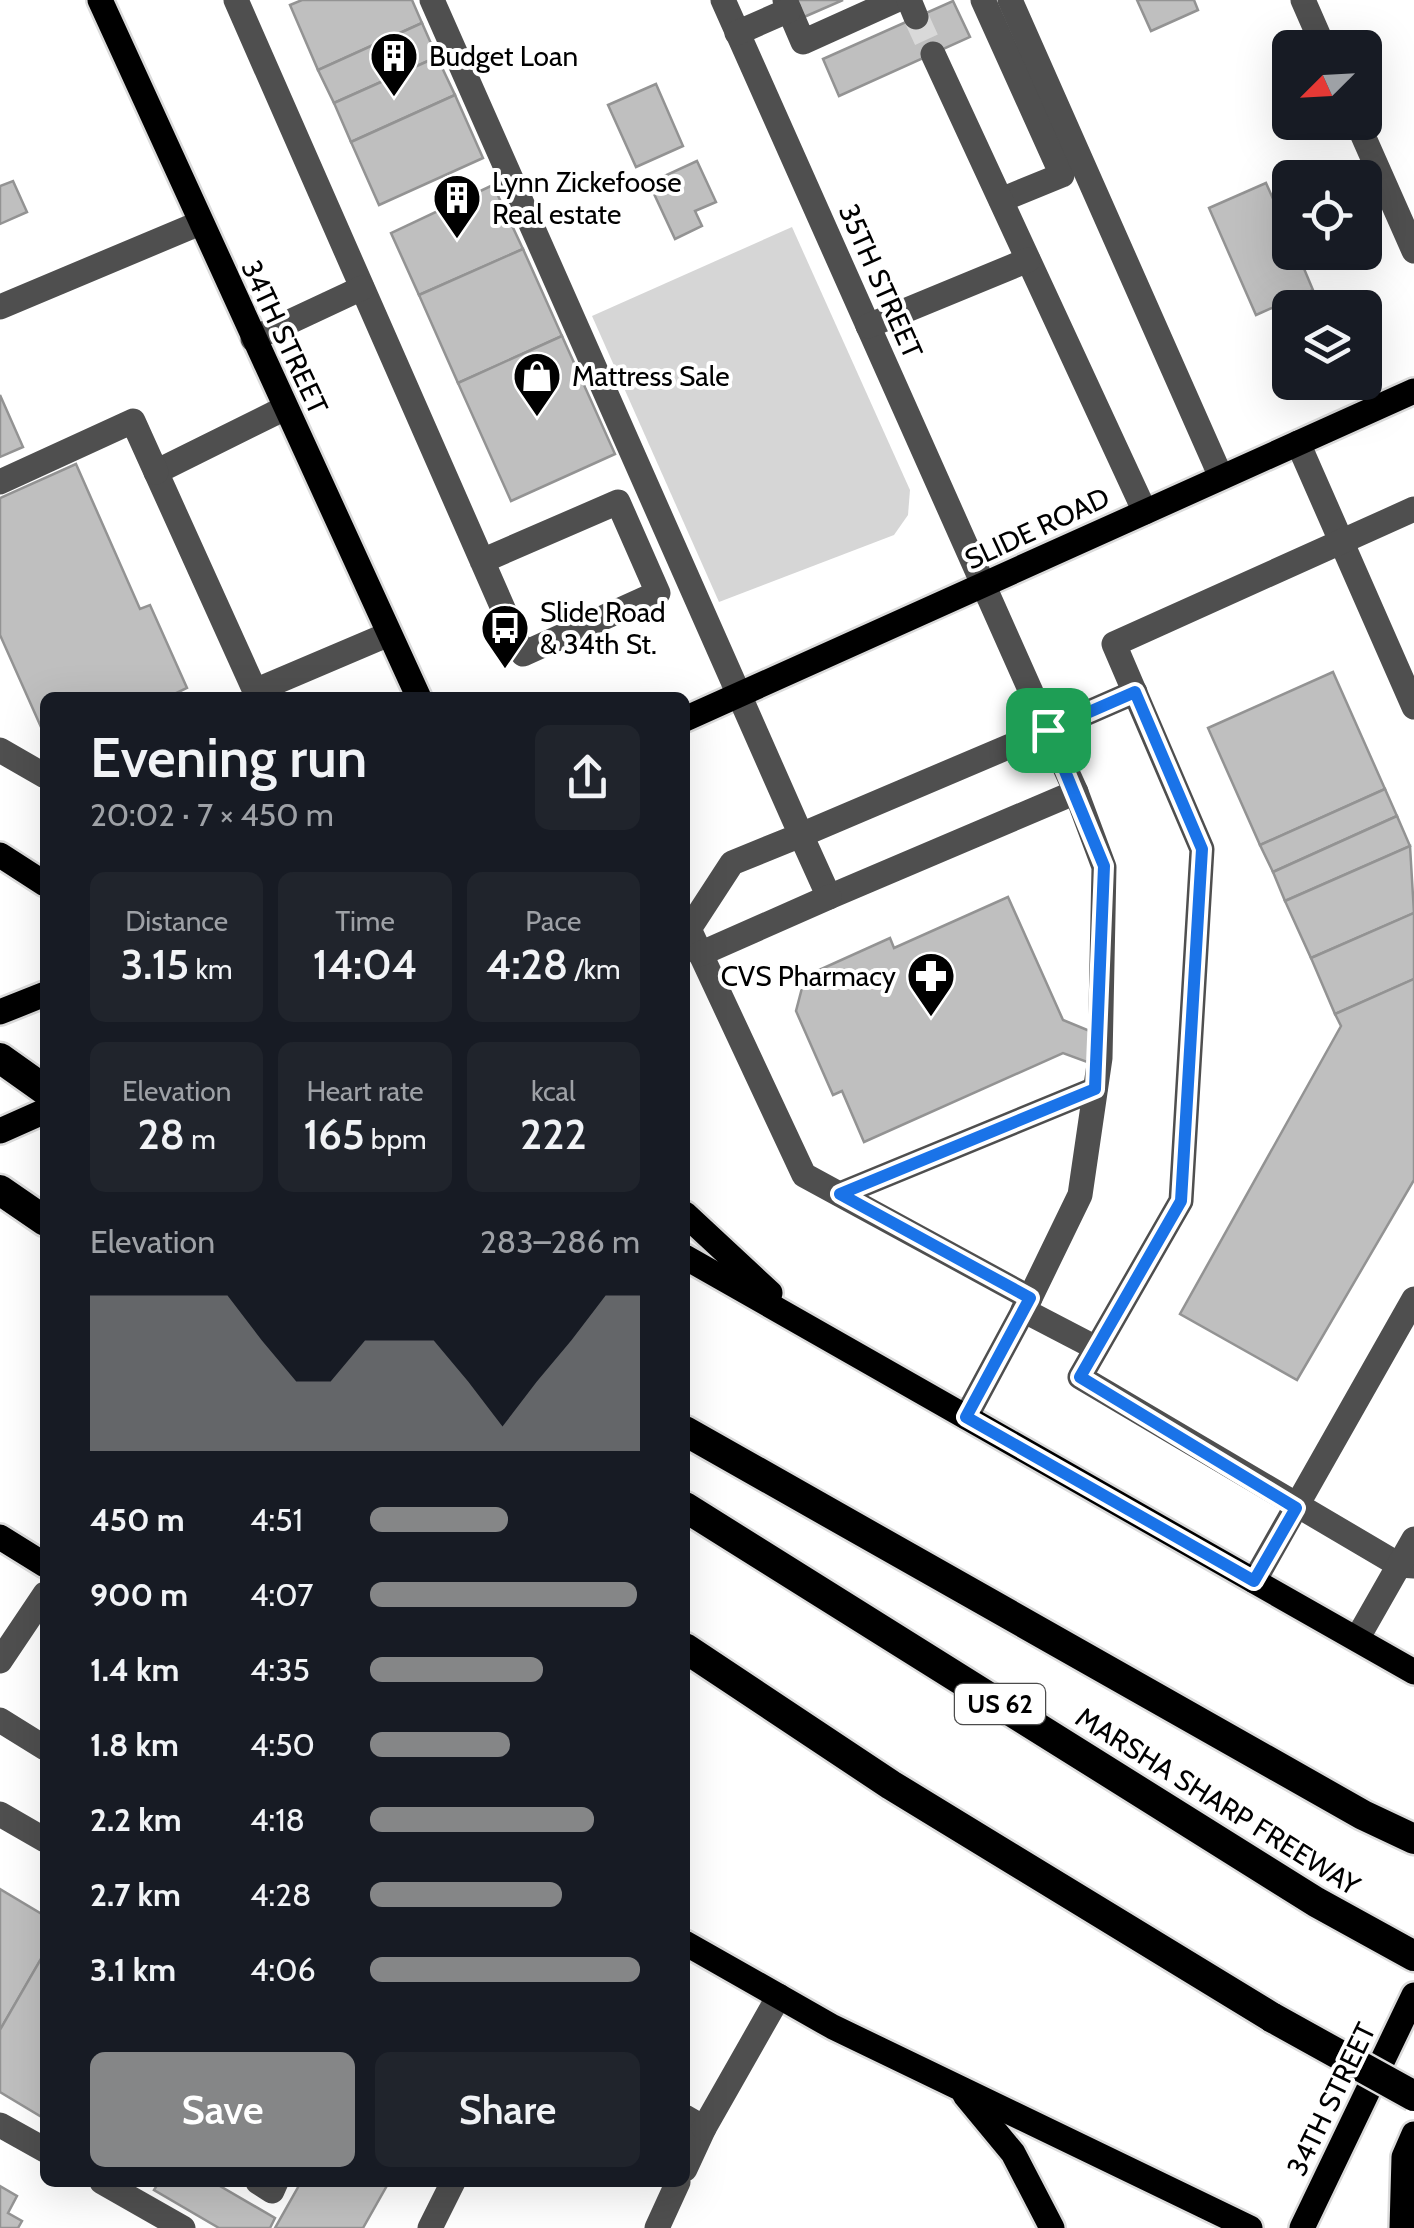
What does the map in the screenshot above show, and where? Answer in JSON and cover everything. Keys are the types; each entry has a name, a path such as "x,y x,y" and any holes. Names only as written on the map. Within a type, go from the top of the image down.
{"highway":[{"path":"0,1058 40,1086"},
{"path":"0,1190 40,1218"},
{"path":"690,1434 1363,1815 1414,1839"},
{"name":"MARSHA SHARP FREEWAY","path":"690,1510 1316,1902 1414,1956"},
{"path":"690,1651 891,1785 1273,2018 1414,2096"}],"main road":[{"name":"34TH STREET","path":"100,0 416,692"},
{"name":"SLIDE ROAD","path":"690,717 1221,477 1412,397"},
{"path":"0,855 40,881"},
{"path":"0,1012 40,996"},
{"path":"0,1131 40,1114"},
{"path":"690,1219 803,1324"},
{"path":"690,1259 1414,1672"},
{"path":"0,1538 40,1563"},
{"path":"690,1946 958,2088 1250,2228"},
{"name":"34TH STREET","path":"1302,2228 1414,1995"},
{"path":"958,2088 1014,2153 1052,2228"},
{"path":"1402,2228 1404,2157 1414,2134"}],"street":[{"path":"236,0 362,288 482,561 523,654 658,593 618,502 482,561"},
{"path":"432,0 829,897"},
{"name":"35TH STREET","path":"723,0 1076,792 1104,866 1095,1089 1080,1195 966,1417"},
{"path":"983,0 1062,174 1001,200"},
{"path":"1010,0 1221,477"},
{"path":"1303,0 1316,30"},
{"path":"737,33 787,5 804,42 907,6"},
{"path":"933,54 1145,512"},
{"path":"1365,140 1414,251"},
{"path":"0,307 200,223"},
{"path":"868,326 1028,260"},
{"path":"253,339 362,288"},
{"path":"156,472 285,408"},
{"path":"0,482 132,421 254,692"},
{"path":"1298,443 1414,706"},
{"path":"1407,1566 1296,1508 1080,1377 1181,1201 1202,849 1114,644 1414,509"},
{"path":"259,692 389,634"},
{"path":"690,926 732,863 1135,692"},
{"path":"0,750 40,773"},
{"path":"700,954 1076,792"},
{"path":"690,933 804,1175 1096,1348"},
{"path":"840,1194 1095,1089"},
{"path":"1254,1581 1414,1299"},
{"path":"1356,1639 1407,1566 1414,1539"},
{"path":"0,1661 40,1601"},
{"path":"0,1720 40,1745"},
{"path":"0,1814 40,1837"},
{"path":"695,2122 779,1996"},
{"path":"0,2125 40,2147"},
{"path":"111,2187 183,2228"},
{"path":"430,2228 450,2187"},
{"path":"657,2228 676,2187"}],"shaded area":[{"path":"792,227 910,490 908,515 894,535 719,602 592,316"}],"building":[{"path":"302,0 412,0 422,23 318,70 290,5"},
{"path":"796,0 843,0 804,17"},
{"path":"1137,0 1194,0 1198,10 1151,31"},
{"path":"953,1 970,37 839,96 823,59"},
{"path":"422,23 437,57 334,103 318,70"},
{"name":"Budget Loan","path":"437,57 455,95 351,142 334,103"},
{"path":"656,84 683,146 636,167 608,105"},
{"path":"455,95 483,158 379,205 351,142"},
{"path":"697,161 716,202 695,211 702,226 675,239 649,183"},
{"path":"13,181 27,212 0,224 0,186"},
{"path":"1266,183 1272,196 1272,270 1305,270 1313,290 1272,290 1272,308 1256,315 1209,208"},
{"name":"Lynn Zickefoose Real estate","path":"493,185 523,249 419,295 391,233"},
{"path":"523,249 562,336 458,383 419,295"},
{"name":"Mattress Sale","path":"562,336 615,454 511,501 458,383"},
{"path":"0,395 23,447 0,457"},
{"path":"76,464 140,609 150,605 187,688 179,692 40,692 40,725 0,635 0,498"},
{"path":"1333,672 1385,789 1260,845 1208,728"},
{"path":"1385,789 1397,816 1273,872 1260,845"},
{"path":"1397,816 1410,846 1285,901 1273,872"},
{"path":"1410,846 1414,913 1311,958 1285,901"},
{"name":"CVS Pharmacy","path":"1008,897 1063,1020 1097,1034 1087,1062 1063,1053 864,1142 842,1091 833,1095 796,1011 802,988 820,974 819,970 890,938 894,948"},
{"path":"1414,913 1414,979 1335,1014 1311,958"},
{"path":"1414,979 1414,1180 1297,1380 1180,1314 1341,1026 1335,1014"},
{"path":"0,1889 40,1913 40,1961 0,2030"},
{"path":"40,1961 40,2116 0,2092 0,2030"},
{"path":"0,2186 17,2196 8,2213 22,2221 18,2228 0,2228"},
{"path":"222,2187 275,2218 270,2228 219,2228 154,2190"},
{"path":"298,2187 386,2187 363,2228 275,2228"}],"tunnel":[{"path":"916,17 933,54"}],"place":[{"name":"Budget Loan","path":"394,98"},
{"name":"Lynn Zickefoose Real estate","path":"457,240"},
{"name":"Mattress Sale","path":"537,418"},
{"name":"Slide Road & 34th St.","path":"505,670"},
{"name":"CVS Pharmacy","path":"931,1018"}],"route":[{"path":"1135,692 1202,849 1181,1201 1080,1377 1296,1508 1254,1581 966,1417 1030,1298 840,1194 1095,1089 1100,1058 1104,866 1048,730 1135,692"}]}
